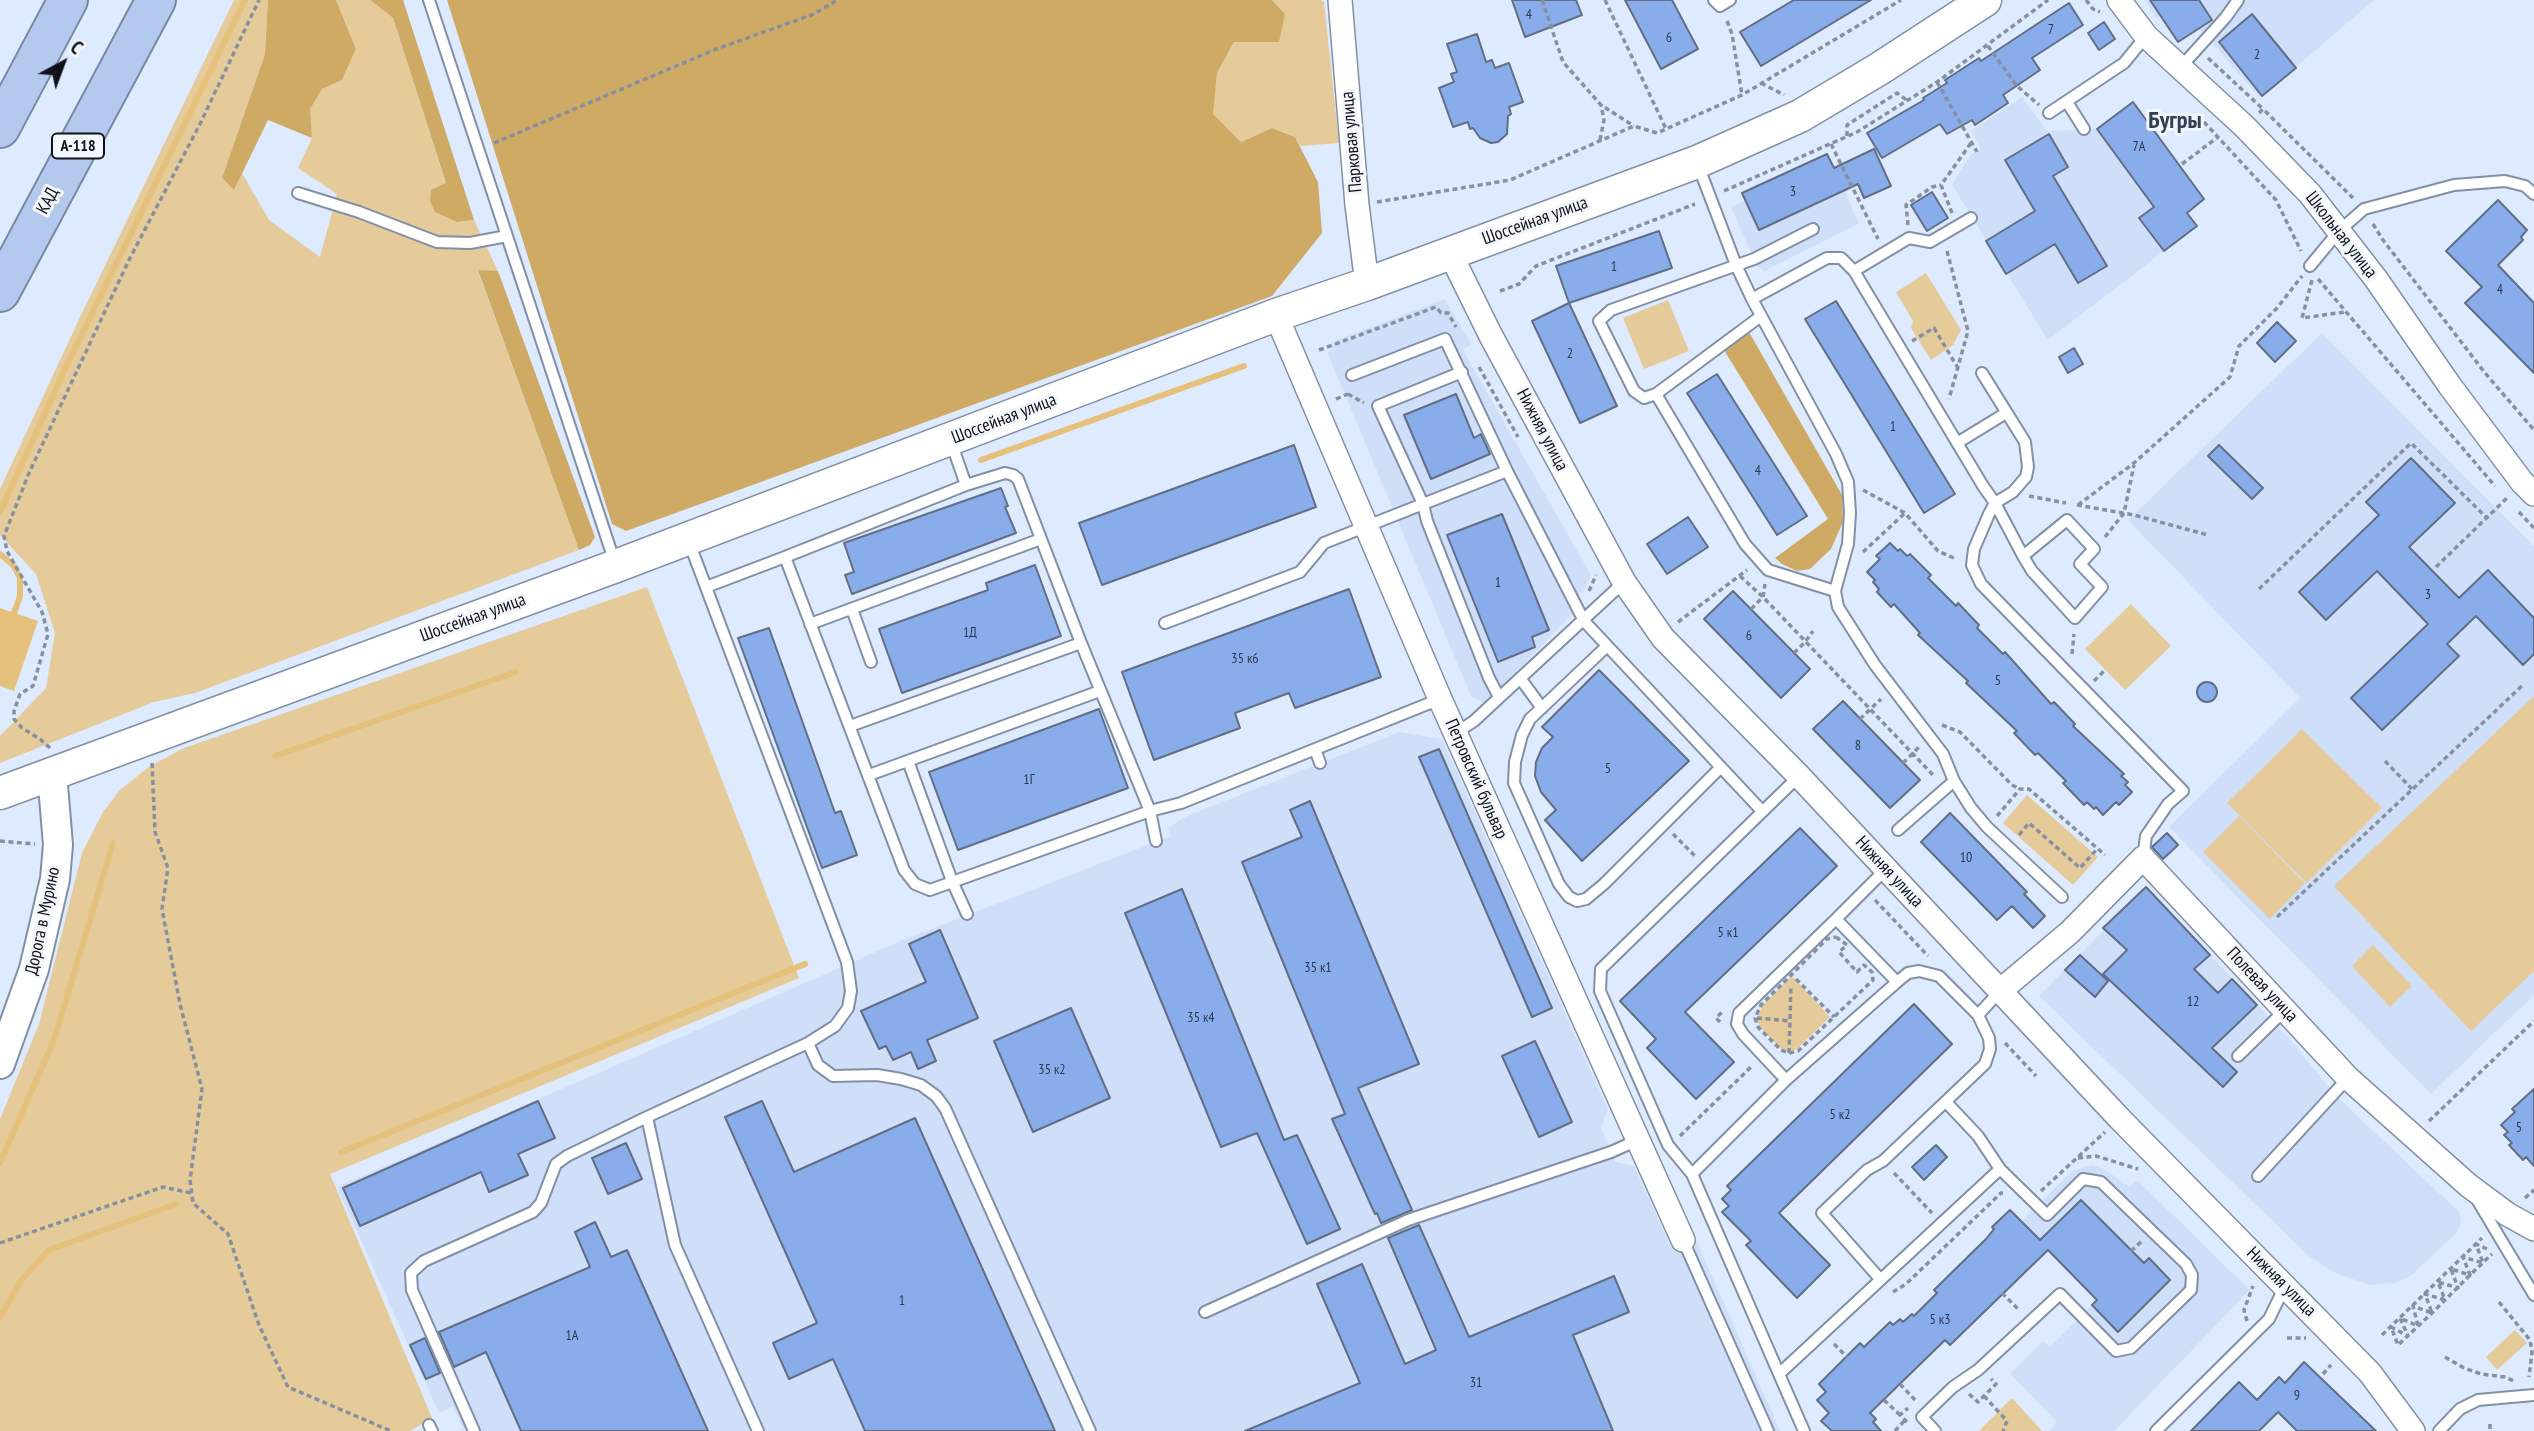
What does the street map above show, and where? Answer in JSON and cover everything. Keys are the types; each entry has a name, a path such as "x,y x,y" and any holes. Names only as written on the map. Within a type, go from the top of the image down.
{"highway":[{"path":"0,128 68,0"},
{"name":"КАД","path":"0,292 156,0"}],"main road":[{"name":"Шоссейная улица","path":"0,793 616,566 1276,314 1367,284 1697,162 1800,116 1879,69 1976,2"}],"street":[{"name":"Парковая улица","path":"1340,0 1357,205 1367,284"},
{"name":"Школьная улица","path":"2119,0 2141,43 2179,69 2244,127 2310,194 2376,279 2523,494"},
{"name":"Нижняя улица","path":"1450,253 1497,347 1624,582 1663,638 1799,776 2120,1119 2370,1373 2413,1431"},
{"name":"Петровский бульвар","path":"1276,314 1440,699 1683,1240"},
{"name":"Дорога в Мурино","path":"0,1064 34,969 55,879 58,845 52,773"},
{"path":"2001,990 2070,932 2143,858"},
{"name":"Полевая улица","path":"2143,858 2348,1078 2468,1185 2507,1214 2534,1229"}],"lane":[{"path":"429,0 616,566"},
{"path":"2179,69 2226,18 2238,0"},
{"path":"2049,113 2124,63 2141,43"},
{"path":"2067,102 2084,129"},
{"path":"1697,162 1752,299 1836,454 1848,482 1850,513 1842,570 1835,591 1838,607 1892,688 1943,754 1950,784 1987,827 2062,897"},
{"path":"2310,266 2339,231 2364,209 2454,185 2505,181 2525,186 2534,194"},
{"path":"298,193 359,212 437,242 470,243 508,236"},
{"path":"1854,271 1909,238 1930,242 1971,218"},
{"path":"1761,316 1656,394 1644,398 1634,391 1600,321 1611,310 1737,265 1813,229"},
{"path":"1752,299 1827,258 1841,258 1854,271 1995,503 2023,556 2032,571 2075,618 2102,587 2080,564 2094,549 2067,520 2023,556"},
{"path":"1352,375 1445,339 1507,471 1584,621 1605,647 1762,811"},
{"path":"1462,372 1378,406 1423,504 1427,521 1479,654 1499,697"},
{"path":"1982,373 2025,442 2028,467 2026,477 2013,492 1995,503 1974,549 1972,565 1981,584 2183,791 2168,804 2146,836 2143,858"},
{"path":"1656,394 1745,544 1768,570 1835,591"},
{"path":"1957,443 2006,412"},
{"path":"950,439 966,485"},
{"path":"1165,623 1300,572 1324,543 1507,471"},
{"path":"706,587 966,485 1005,473 1013,474 1018,479 1100,691 1150,811 1156,841"},
{"path":"474,1431 412,1290 411,1273 424,1261 533,1212 541,1203 556,1164 567,1156 808,1043 835,1026 848,1008 851,991 847,962 688,538"},
{"path":"810,624 1041,539"},
{"path":"785,557 904,870 915,884 930,890 1150,811 1181,803 1440,699"},
{"path":"1456,733 1474,721 1624,582"},
{"path":"852,609 871,662"},
{"path":"850,726 1081,643"},
{"path":"1605,647 1530,719 1522,735 1516,762 1514,783 1559,884 1569,897 1577,901 1586,899 1604,884 1721,767"},
{"path":"1520,678 1542,708"},
{"path":"869,775 1100,691"},
{"path":"1315,750 1320,763"},
{"path":"908,761 952,881 967,914"},
{"path":"1799,776 1601,968 1600,991 1668,1145 1695,1170 1804,1431"},
{"path":"1899,830 1950,784"},
{"path":"1786,1080 1743,1034 1737,1024 1739,1013 1789,971 1885,869"},
{"path":"1836,919 1897,982"},
{"path":"1695,1170 1786,1080 1908,973 1919,971 1939,976 1978,1014 1989,1038 1990,1049 1985,1064 1883,1161 1867,1170 1822,1213 1880,1279"},
{"path":"1978,1014 2001,990"},
{"path":"2238,1056 2285,1010"},
{"path":"808,1043 818,1065 833,1076 877,1075 901,1079 921,1085 936,1096 945,1108 1090,1431"},
{"path":"2258,1176 2348,1078"},
{"path":"1935,1431 1922,1417 1953,1387 1978,1370 2060,1294 2116,1351 2131,1348 2191,1290 2192,1275 2186,1264 2101,1182 2083,1179 2047,1214 2000,1170 1978,1136 1946,1102"},
{"path":"647,1117 675,1245 758,1431"},
{"path":"1205,1312 1408,1220 1611,1152 1638,1140"},
{"path":"1779,1374 2000,1170"},
{"path":"2468,1185 2534,1295"},
{"path":"1683,1240 1768,1431"},
{"path":"2156,1431 2269,1319 2285,1286"},
{"path":"2439,1431 2460,1409 2478,1400 2534,1395"}],"path":[{"path":"52,773 48,744 22,728 14,719 13,711 20,694 33,685 48,634 42,612 7,551 4,536 39,452 129,260 200,124 259,0"},
{"path":"479,149 713,50 814,14 837,0"},
{"path":"1542,0 1563,62 1601,104 1634,126 1657,133 1742,95 1901,0"},
{"path":"1605,0 1666,129"},
{"path":"1722,192 1816,148 1831,144 1908,101 1988,46 2048,0"},
{"path":"2086,0 2093,9 2109,17 2141,43"},
{"path":"1722,2 1732,34 1742,95"},
{"path":"1988,46 2016,85 2049,113"},
{"path":"1937,82 1977,152"},
{"path":"1761,83 1792,99"},
{"path":"1847,136 1847,125 1897,93 1908,101"},
{"path":"1600,140 1604,120 1601,104"},
{"path":"2257,115 2263,109 2364,209 2383,240 2485,373 2534,430"},
{"path":"2078,505 2134,463 2230,377 2239,346 2277,308 2310,266 2276,200 2200,117"},
{"path":"1357,205 1510,180 1634,126"},
{"path":"2182,164 2218,137"},
{"path":"1909,238 1906,205 1932,187 1941,185 1971,143"},
{"path":"1831,144 1884,253"},
{"path":"1941,185 1957,226"},
{"path":"1500,291 1519,284 1536,266 1695,204"},
{"path":"1941,236 1968,331 1943,419"},
{"path":"2346,312 2302,318 2310,284 2315,275 2497,489"},
{"path":"1320,350 1444,304"},
{"path":"1436,307 1441,313 1448,313 1457,330"},
{"path":"1900,348 1934,328 1959,370"},
{"path":"2259,589 2411,443 2487,518"},
{"path":"2094,549 2124,513 2134,463"},
{"path":"1861,499 1860,488 1905,513 1938,551 1972,565"},
{"path":"2013,492 2124,513 2208,535"},
{"path":"2436,567 2487,518 2523,494"},
{"path":"2515,508 2534,528"},
{"path":"1842,570 1905,513"},
{"path":"1663,638 1680,621 1760,561"},
{"path":"1740,576 1913,754 1950,784"},
{"path":"1751,609 1763,597"},
{"path":"2069,677 2075,618"},
{"path":"1794,653 1813,631"},
{"path":"2277,917 2524,684"},
{"path":"1860,719 1892,688"},
{"path":"1935,722 1960,732 2012,785 2029,789 2105,855"},
{"path":"150,737 155,832 168,868 162,909 180,1004 202,1089 190,1180 193,1203 228,1234 259,1325 288,1387 391,1431"},
{"path":"1903,763 1930,737"},
{"path":"2385,761 2412,789"},
{"path":"1987,827 2020,789"},
{"path":"2008,848 2029,823 2080,868 2098,848"},
{"path":"1663,825 1705,866"},
{"path":"0,841 58,845"},
{"path":"1836,937 1847,945 1839,952 1857,972 1864,965 1872,972 1873,980 1798,1051 1789,1053 1781,1050 1758,1027 1755,1018 1760,1005 1789,971 1827,939 1836,937"},
{"path":"1789,971 1834,1017"},
{"path":"1789,971 1789,1053"},
{"path":"1724,1009 1716,1018 1724,1026"},
{"path":"1755,1018 1790,1021"},
{"path":"2420,1130 2534,1021"},
{"path":"1695,1170 1676,1140 1757,1061"},
{"path":"2031,1199 2120,1119"},
{"path":"2077,1158 2096,1156 2150,1172"},
{"path":"1883,1161 1941,1223"},
{"path":"0,1242 163,1187 191,1193"},
{"path":"1887,1295 1906,1284 2001,1193 2010,1196"},
{"path":"2131,1251 2146,1237"},
{"path":"2382,1335 2484,1237"},
{"path":"2392,1326 2398,1345 2494,1252 2476,1244"},
{"path":"2476,1244 2483,1263"},
{"path":"2463,1257 2483,1263"},
{"path":"2463,1257 2470,1275"},
{"path":"2451,1269 2470,1275"},
{"path":"2451,1269 2458,1287"},
{"path":"2438,1282 2458,1287"},
{"path":"2438,1282 2445,1300"},
{"path":"2002,1293 2018,1309"},
{"path":"2425,1294 2445,1300"},
{"path":"2425,1294 2432,1313"},
{"path":"2499,1302 2530,1340 2532,1352 2529,1377"},
{"path":"2413,1306 2432,1313"},
{"path":"2413,1306 2418,1326"},
{"path":"2400,1318 2418,1326"},
{"path":"2400,1318 2408,1336"},
{"path":"2392,1326 2408,1336"},
{"path":"1832,1342 1847,1357"},
{"path":"2445,1357 2464,1368 2481,1374 2505,1377 2519,1384"},
{"path":"1899,1384 1916,1400"},
{"path":"1984,1396 2007,1422 2003,1431"},
{"path":"1884,1399 1900,1415"},
{"path":"1895,1431 1905,1420"},
{"path":"2490,1424 2490,1431"}],"shaded area":[{"path":"234,0 268,0 265,54 222,178 234,190 242,173 269,220 320,257 337,194 298,168 312,138 309,110 322,89 342,80 356,49 336,0 370,0 393,18 446,184 431,190 457,222 474,220 498,271 478,271 579,550 195,693 154,702 0,763 0,736 46,688 55,633 36,574 0,535 0,489"},
{"path":"268,0 336,0 356,49 342,80 322,89 310,109 312,138 268,120 234,190 222,178 265,54"},
{"path":"370,0 403,0 474,220 457,222 435,212 430,201 431,190 446,183 393,18"},
{"path":"447,0 1272,0 1285,14 1279,42 1234,42 1217,73 1213,114 1241,142 1272,128 1295,137 1318,182 1322,233 1272,296 626,531 612,524"},
{"path":"1272,0 1324,2 1339,143 1300,146 1295,137 1272,128 1241,142 1212,114 1217,73 1234,42 1285,14"},
{"path":"2145,0 2374,0 2260,98 2199,28 2178,42 2161,16 2157,19"},
{"path":"2022,97 2047,131 2097,129 2154,207 2139,219 2164,251 2048,340 1952,185 1971,154 1981,149 1971,131"},
{"path":"1827,154 1859,223 1765,271 1758,267 1731,207 1745,201 1742,193"},
{"path":"478,270 498,271 595,537 590,545 579,550"},
{"path":"1926,273 1961,330 1953,345 1931,360 1911,328 1913,321 1896,292"},
{"path":"1445,299 1471,344 1463,350 1591,575 1586,587 1577,596 1581,605 1485,704 1471,696 1328,354 1335,341"},
{"path":"1668,300 1689,351 1644,369 1623,318"},
{"path":"1749,332 1842,495 1843,522 1831,549 1810,569 1797,571 1775,558 1828,519 1724,350"},
{"path":"2322,333 2534,546 2534,995 2431,1094 2169,827 2300,698 2128,520"},
{"path":"647,587 799,978 330,1174 432,1418 410,1431 0,1431 0,1119 39,1024 82,853 103,812 120,790 150,766 184,748"},
{"path":"2131,604 2171,646 2125,690 2085,649"},
{"path":"0,608 38,621 14,691 0,686"},
{"path":"2534,696 2534,971 2471,1031 2334,886"},
{"path":"2302,729 2382,808 2307,883 2227,803"},
{"path":"1399,732 1442,739 1608,1109 1601,1128 1616,1162 1634,1166 1670,1245 1694,1235 1780,1431 464,1431 453,1406 439,1413 337,1187 903,940 1171,836 1168,828 1187,816"},
{"path":"2027,795 2098,857 2073,885 2003,823"},
{"path":"2239,816 2305,883 2270,919 2203,852"},
{"path":"2146,887 2294,1044 2334,1094 2459,1212 2461,1221 2458,1231 2412,1275 2396,1283 2371,1285 2337,1274 2309,1256 2039,996"},
{"path":"2373,945 2412,986 2390,1007 2352,966"},
{"path":"1792,976 1830,1017 1797,1049 1791,1051 1781,1049 1760,1027 1757,1020 1762,1006"},
{"path":"2093,1165 2109,1172 2129,1187 2137,1180 2250,1290 2114,1431 2049,1431 2057,1422 2010,1374 2043,1341 2050,1347 2097,1300 2030,1234 2032,1231 2022,1221 2072,1171"},
{"path":"2515,1330 2527,1343 2497,1370 2486,1357"},
{"path":"2012,1398 2042,1431 1979,1431"}],"building":[{"path":"1512,0 1576,0 1582,15 1525,37"},
{"path":"1625,0 1672,0 1698,49 1661,69"},
{"path":"1794,0 1871,0 1761,66 1740,32"},
{"path":"2150,0 2199,0 2212,20 2178,42"},
{"path":"2069,3 2083,25 2032,58 2040,70 2003,95 2008,103 1975,125 1972,120 1947,134 1940,124 1882,158 1867,133 1924,100 1923,98 1947,83 1945,80 1979,58 1981,61"},
{"path":"2252,14 2296,68 2262,96 2219,42"},
{"path":"2104,22 2115,39 2099,50 2088,33"},
{"path":"1477,34 1486,62 1492,60 1495,68 1509,63 1523,102 1509,107 1511,114 1508,116 1507,134 1498,142 1491,143 1480,138 1473,128 1470,129 1468,122 1453,127 1439,88 1454,82 1451,74 1457,72 1447,44"},
{"path":"2133,102 2204,199 2187,213 2197,226 2164,251 2139,218 2154,207 2097,129"},
{"path":"2049,134 2068,167 2053,176 2107,266 2078,283 2055,244 2006,274 1986,241 2035,211 2005,160"},
{"path":"1874,149 1891,186 1864,198 1858,184 1759,230 1742,193 1827,154 1834,168"},
{"path":"1932,192 1948,218 1927,231 1911,205"},
{"path":"2498,200 2527,230 2521,237 2523,240 2498,265 2534,303 2534,373 2465,303 2482,287 2446,251"},
{"path":"1659,231 1672,268 1569,303 1556,266"},
{"path":"1836,301 1955,494 1924,513 1805,319"},
{"path":"1569,303 1617,406 1580,423 1532,321"},
{"path":"2277,322 2296,341 2275,362 2257,343"},
{"path":"2074,348 2083,364 2068,373 2059,357"},
{"path":"1717,374 1807,516 1777,535 1687,393"},
{"path":"1456,394 1474,438 1481,434 1490,454 1431,479 1404,415"},
{"path":"1294,445 1316,507 1102,585 1079,523"},
{"path":"2219,445 2263,488 2252,499 2208,456"},
{"path":"2411,458 2455,503 2409,547 2459,598 2488,570 2534,618 2534,654 2523,665 2476,616 2447,644 2459,656 2382,730 2351,698 2428,624 2377,571 2326,620 2299,592 2379,515 2366,502"},
{"path":"1001,488 1008,506 1005,507 1016,533 852,594 845,575 854,572 844,543"},
{"path":"1502,514 1549,630 1532,637 1535,647 1498,662 1447,535"},
{"path":"1688,517 1708,547 1667,574 1647,544"},
{"path":"1890,543 1907,556 1910,554 1931,575 1928,578 1956,606 1958,603 1979,625 1977,628 2003,654 2005,652 2051,704 2054,702 2075,724 2073,726 2124,774 2121,776 2128,782 2125,785 2132,792 2119,805 2116,802 2103,815 2087,802 2084,805 2063,783 2066,781 2038,753 2035,755 2014,733 2017,731 1918,635 1920,633 1894,604 1891,607 1877,592 1879,589 1873,582 1875,580 1867,572 1880,559 1876,556"},
{"path":"1035,565 1061,636 902,693 879,629 988,590 986,583"},
{"path":"1349,589 1381,677 1295,708 1289,693 1235,713 1240,728 1154,760 1122,672"},
{"path":"1733,591 1810,669 1781,698 1704,619"},
{"path":"769,628 835,813 841,811 857,855 822,868 738,638"},
{"path":"1599,670 1689,761 1582,861 1545,820 1556,810 1541,792 1535,776 1536,762 1542,748 1553,737 1542,727"},
{"path":"2203,682 2211,682 2217,692 2211,702 2203,702 2197,696 2197,688"},
{"path":"1843,701 1920,780 1890,808 1813,729"},
{"path":"1099,709 1128,788 958,850 929,772"},
{"path":"1439,749 1552,1008 1532,1017 1419,757"},
{"path":"1310,801 1419,1064 1358,1088 1412,1210 1381,1223 1332,1119 1345,1114 1242,862 1302,837 1290,810"},
{"path":"1950,813 2027,892 2024,894 2045,916 2033,928 2012,906 1997,920 1921,842"},
{"path":"1800,828 1837,866 1685,1012 1734,1062 1696,1099 1647,1048 1656,1039 1620,1001"},
{"path":"2167,833 2178,845 2163,859 2152,847"},
{"path":"2146,887 2210,955 2194,969 2218,993 2232,979 2257,1005 2212,1048 2237,1072 2223,1087 2103,974 2127,950 2103,928"},
{"path":"1182,889 1284,1140 1297,1135 1340,1229 1307,1244 1257,1133 1221,1147 1125,913"},
{"path":"940,930 978,1018 927,1040 936,1061 918,1069 911,1052 893,1060 886,1046 879,1049 861,1011 926,982 909,944"},
{"path":"2080,955 2108,981 2095,997 2065,970"},
{"path":"1914,1004 1952,1044 1779,1213 1830,1265 1797,1298 1746,1245 1751,1241 1722,1212 1729,1206 1722,1199 1731,1190 1727,1186"},
{"path":"1071,1008 1110,1098 1033,1132 994,1041"},
{"path":"1535,1041 1572,1122 1539,1137 1502,1056"},
{"path":"2534,1089 2534,1166 2526,1157 2523,1160 2509,1145 2512,1143 2504,1135 2508,1132 2501,1125 2515,1112 2512,1109"},
{"path":"538,1101 555,1138 518,1154 528,1175 489,1192 481,1172 360,1226 343,1188"},
{"path":"762,1101 794,1172 915,1118 1055,1431 865,1431 833,1359 789,1379 773,1343 817,1323 725,1117"},
{"path":"626,1143 642,1179 608,1194 592,1158"},
{"path":"1936,1145 1947,1157 1924,1180 1912,1167"},
{"path":"2081,1200 2144,1263 2149,1258 2170,1280 2118,1332 2092,1305 2097,1300 2048,1250 1950,1345 1945,1340 1870,1413 1876,1419 1873,1422 1881,1431 1832,1431 1821,1421 1829,1413 1817,1400 1826,1392 1819,1384 1860,1343 1864,1347 1890,1322 1893,1325 1900,1319 1903,1322 1912,1314 1914,1316 1937,1293 1934,1290 1986,1239 1994,1229 1992,1227 2010,1210 2040,1240"},
{"path":"595,1222 611,1257 627,1250 708,1431 521,1431 486,1352 454,1367 439,1332 590,1267 575,1232"},
{"path":"1419,1225 1469,1337 1614,1276 1629,1312 1573,1335 1613,1431 1245,1431 1360,1383 1317,1284 1362,1264 1405,1364 1436,1350 1388,1238"},
{"path":"425,1338 440,1373 426,1379 410,1345"},
{"path":"2304,1362 2376,1431 2297,1431 2278,1412 2259,1431 2191,1431 2239,1382 2257,1400 2279,1377 2285,1383"}],"waterway":[{"path":"0,512 66,367 245,0"},
{"path":"981,460 1244,366"},
{"path":"0,554 14,566 20,578 20,596 14,613"},
{"path":"275,756 516,672"},
{"path":"0,1163 54,1040 113,843"},
{"path":"341,1152 805,964"},
{"path":"0,1317 23,1278 49,1250 176,1204"}],"district":[{"name":"Бугры","path":"2175,121"}]}
